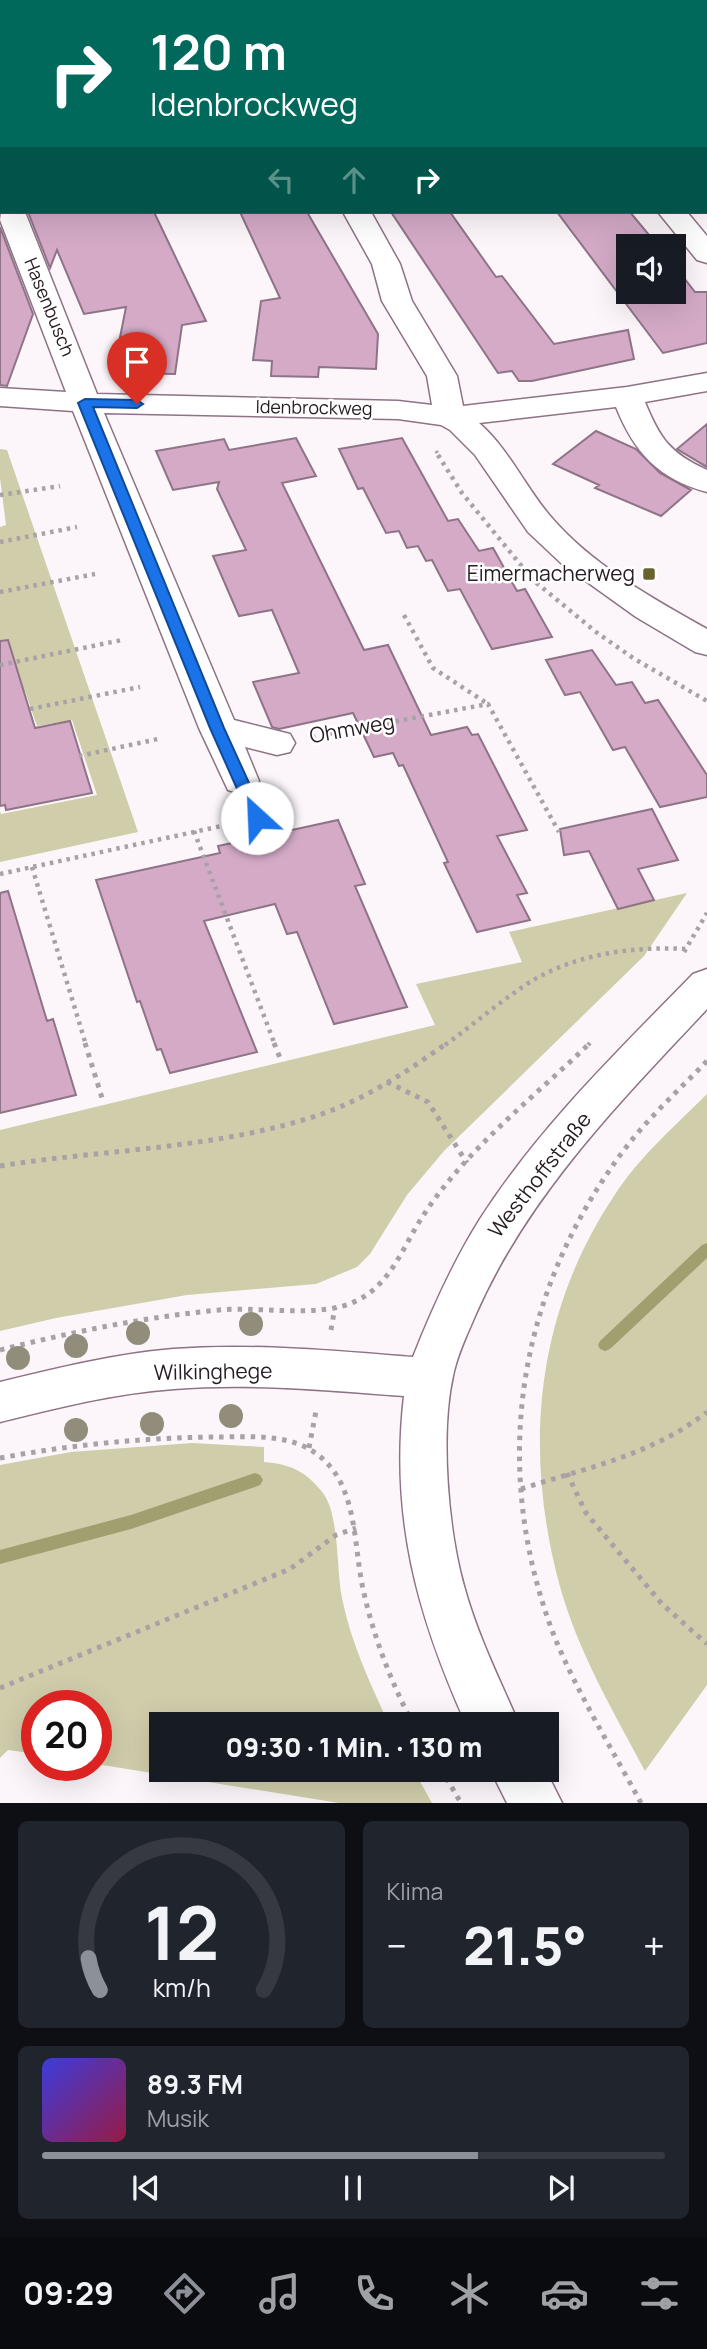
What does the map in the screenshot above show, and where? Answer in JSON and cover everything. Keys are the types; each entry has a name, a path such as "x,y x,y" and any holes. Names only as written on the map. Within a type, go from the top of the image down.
{"street":[{"name":"Hasenbusch","path":"12,214 85,403"},
{"path":"358,214 386,264 397,301 442,376 449,417 466,426 482,442 515,492 556,542 622,593 707,644"},
{"path":"674,214 707,254"},
{"name":"Idenbrockweg","path":"0,397 85,403 398,410 449,417 627,396 707,382"},
{"path":"627,396 647,446 671,466 707,482"},
{"path":"85,403 241,781"},
{"path":"217,728 277,743"},
{"name":"Westhoffstraße","path":"486,1712 475,1689 438,1583 429,1520 425,1444 429,1378 470,1276 502,1220 577,1125 690,964"},
{"name":"Wilkinghege","path":"0,1402 106,1378 171,1369 222,1367 429,1378"},
{"path":"524,1782 536,1803"}],"lane":[{"path":"241,781 257,818"}],"path":[{"path":"0,495 60,486"},
{"path":"0,542 78,527"},
{"path":"0,592 95,575"},
{"path":"404,615 433,668 488,704 559,832"},
{"path":"0,665 122,640"},
{"path":"30,709 139,687"},
{"name":"Ohmweg","path":"277,743 488,704"},
{"path":"79,756 158,739"},
{"path":"0,874 257,818"},
{"path":"194,831 280,1058"},
{"path":"32,867 103,1101"},
{"path":"0,1166 58,1155 207,1139 264,1129 323,1113 387,1082 528,983 552,970 580,960 659,946 690,964 707,913"},
{"path":"0,1350 65,1333 179,1314 254,1308 335,1307 356,1302 385,1279 426,1211 467,1163 597,1037"},
{"path":"641,1803 602,1734 552,1631 534,1572 521,1489 519,1410 525,1358 543,1292 585,1207 624,1150 707,1061"},
{"path":"387,1082 427,1101 434,1108 452,1143 467,1163"},
{"path":"521,1489 654,1448 687,1430 707,1412"},
{"path":"0,1458 89,1442 158,1437 237,1437 275,1440 309,1448 324,1459 336,1473 346,1492 356,1528 362,1582 373,1624 408,1712"},
{"path":"568,1473 586,1513 662,1604 707,1644"},
{"path":"0,1688 66,1658 290,1569 328,1539 356,1528"},
{"path":"449,1782 461,1803"}],"shaded area":[{"path":"0,449 7,450 138,832 0,862 0,811 1,814 97,795 72,720 37,726 25,691 13,693 0,651 0,527 6,525 0,478"},
{"path":"687,893 644,956 444,1151 407,1195 370,1254 357,1267 316,1284 187,1295 56,1318 0,1331 0,1130 435,1025 416,984 522,962 509,932"},
{"path":"707,1094 707,1685 645,1771 586,1656 559,1583 541,1482 540,1432 544,1383 553,1334 567,1287 588,1241 614,1196 634,1169"},
{"path":"192,1443 264,1447 264,1462 297,1470 310,1479 323,1493 332,1515 340,1586 350,1631 384,1712 149,1712 149,1773 112,1767 112,1690 21,1690 21,1752 8,1750 0,1758 0,1465 71,1452"},
{"path":"208,1782 420,1782 432,1803 339,1803"}],"building":[{"path":"29,214 155,214 206,321 182,325 175,374 113,373 126,307 84,314 57,250 50,268"},
{"path":"241,214 308,214 378,334 376,369 319,367 318,377 271,376 272,361 253,360 261,301 280,298"},
{"path":"392,214 451,214 496,277 502,276 554,344 628,330 634,359 532,381 519,381 512,371 498,373"},
{"path":"559,214 632,214 648,234 616,234 616,290"},
{"path":"0,227 33,314 7,386 0,385"},
{"path":"686,280 695,292 707,292 707,343 663,353 626,304 686,304"},
{"path":"707,424 707,467 677,449"},
{"path":"596,431 636,449 660,473 691,490 661,516 595,488 599,485 553,464"},
{"path":"296,438 316,476 282,483 364,650 388,645 431,735 467,727 472,735 478,734 527,830 497,836 527,893 517,895 530,920 477,932 444,863 448,862 403,765 399,766 393,753 374,757 353,713 279,729 272,727 253,682 299,673 272,610 239,616 213,556 246,550 217,489 219,482 173,490 156,451 224,439 229,450"},
{"path":"402,438 448,521 458,519 479,551 493,548 517,591 525,589 552,637 492,649 460,589 448,591 432,560 426,561 418,546 407,548 399,531 386,533 363,488 358,489 339,449"},
{"path":"8,640 35,728 70,721 92,793 6,810 5,805 0,806 0,641"},
{"path":"592,650 616,685 632,682 645,703 658,700 707,775 707,797 660,807 625,747 613,750 580,692 565,695 546,660"},
{"path":"652,809 678,860 638,869 654,900 618,909 589,851 564,855 560,829"},
{"path":"338,820 365,884 355,886 407,1007 334,1024 297,932 287,934 275,904 204,921 257,1052 170,1073 161,1049 157,1050 140,1001 137,1002 96,880 220,853 218,846"},
{"path":"8,891 47,1021 53,1019 76,1095 0,1113 0,893"}],"waterway":[{"path":"605,1345 707,1249"},
{"path":"0,1557 131,1522 255,1480"}],"place":[{"name":"Eimermacherweg","path":"649,574"}],"route":[{"path":"137,404 85,403 217,728 257,818"}]}
